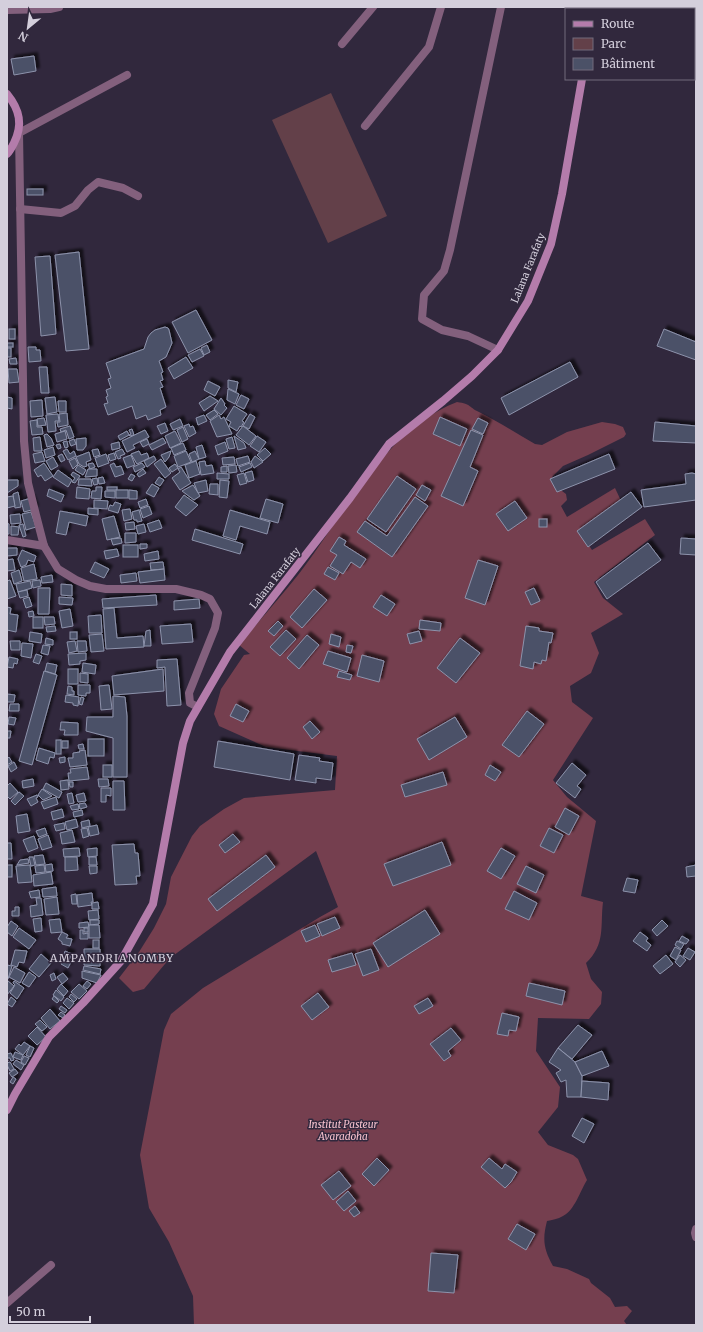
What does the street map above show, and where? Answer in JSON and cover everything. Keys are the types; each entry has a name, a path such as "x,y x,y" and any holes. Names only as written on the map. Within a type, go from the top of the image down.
{"main road":[{"name":"Lalana Farafaty","path":"7,1110 49,1037 83,1003 121,961 153,904 183,743 190,721 230,652 350,498 388,444 443,402 498,350 528,301 551,244 562,194 582,80"},
{"path":"7,94 16,108 19,117 19,133 7,154"}],"street":[{"path":"7,10 50,9 59,7"},
{"path":"342,44 373,7"},
{"path":"365,126 430,47 441,7"},
{"path":"498,350 468,336 442,330 422,319 424,295 444,271 450,250 501,7"},
{"path":"127,75 19,133 24,441 28,483 44,546 58,569 76,580 90,586 106,589 176,589 201,595 210,599 218,613 215,628 189,693 190,703 198,707"},
{"path":"20,209 61,213 75,206 88,190 98,182 123,188 138,196"},
{"path":"7,540 44,546"},
{"path":"696,1230 696,1237"},
{"path":"7,1303 51,1265"}],"green space":[{"path":"331,93 387,216 328,243 272,120"},
{"name":"Institut Pasteur Avaradoha","path":"457,402 468,405 535,444 542,445 567,432 602,422 623,427 626,434 624,437 563,466 552,477 558,488 566,494 567,500 561,506 567,517 615,488 623,505 581,534 592,550 645,519 655,535 594,582 603,598 623,614 591,633 599,653 591,673 570,686 572,702 593,718 553,780 567,797 596,821 581,896 603,902 602,927 599,942 597,949 586,963 591,979 602,992 601,1004 589,1019 538,1018 536,1051 560,1087 558,1107 538,1132 548,1145 573,1155 578,1159 587,1180 571,1209 559,1218 547,1221 544,1239 546,1250 553,1266 567,1269 589,1279 591,1283 610,1298 615,1307 627,1306 632,1311 624,1321 627,1325 194,1325 193,1296 169,1242 149,1208 140,1155 164,1030 171,1014 203,988 338,907 316,851 170,958 144,989 133,992 119,978 139,952 154,928 166,904 171,877 192,836 200,826 224,809 244,798 335,790 337,756 266,747 219,726 214,714 221,689 244,655 250,654 239,645 298,575 367,477 387,453 408,433 431,415"}],"building":[{"path":"34,56 36,71 14,75 11,59"},
{"path":"27,189 43,189 43,195 27,195"},
{"path":"79,252 89,349 66,351 55,255"},
{"path":"50,256 56,334 41,336 35,257"},
{"path":"196,310 212,340 188,353 172,322"},
{"path":"165,327 169,330 172,343 166,357 159,361 163,372 161,373 163,380 160,381 163,387 160,388 166,407 160,410 161,415 148,420 146,415 136,419 132,406 108,415 104,404 108,403 106,390 111,388 108,379 111,378 106,363 144,349 151,333"},
{"path":"9,329 15,329 15,339 9,339"},
{"path":"664,329 696,342 696,360 657,346"},
{"path":"7,343 13,343 13,347 7,347"},
{"path":"207,345 210,352 204,355 201,348"},
{"path":"28,347 36,347 36,350 40,350 41,361 29,362"},
{"path":"7,348 11,348 11,357 7,357"},
{"path":"200,349 204,356 192,362 188,355"},
{"path":"186,357 193,368 174,379 168,368"},
{"path":"16,358 17,364 10,364 9,359"},
{"path":"570,362 578,377 509,415 501,398"},
{"path":"39,367 47,367 49,393 41,393"},
{"path":"8,369 17,369 19,382 9,383"},
{"path":"228,380 238,382 236,392 228,388"},
{"path":"208,381 220,387 215,396 204,390"},
{"path":"228,389 239,394 235,404 227,400"},
{"path":"241,395 249,399 244,409 236,405"},
{"path":"210,396 218,401 204,411 199,403"},
{"path":"7,397 12,398 12,409 7,408"},
{"path":"55,397 57,412 47,414 45,398"},
{"path":"221,398 227,408 221,415 214,409"},
{"path":"42,400 43,416 31,417 30,401"},
{"path":"58,401 66,401 66,412 59,412"},
{"path":"234,406 247,414 242,421 244,422 237,431 229,426 231,422 226,419"},
{"path":"214,410 218,414 210,420 206,415"},
{"path":"67,413 68,425 58,427 57,422 60,422 59,414"},
{"path":"58,414 59,421 55,421 56,431 48,432 46,415"},
{"path":"250,414 255,417 249,429 243,426"},
{"path":"204,415 207,421 198,425 196,418"},
{"path":"219,415 221,419 224,417 232,434 217,437 210,421"},
{"path":"440,417 467,429 460,446 433,434"},
{"path":"44,418 46,425 38,426 37,419"},
{"path":"478,418 488,423 483,434 472,429"},
{"path":"180,419 183,426 173,430 170,424"},
{"path":"37,420 37,427 42,427 43,434 32,435 30,421"},
{"path":"655,422 696,426 696,443 653,441"},
{"path":"165,423 168,431 161,434 157,426"},
{"path":"189,424 190,427 193,426 196,433 189,437 184,426"},
{"path":"70,426 74,437 69,439 66,430 61,432 60,429"},
{"path":"243,426 256,436 249,445 236,435"},
{"path":"183,427 188,439 182,442 177,430"},
{"path":"132,429 134,435 130,436 129,435 131,434 129,430"},
{"path":"145,430 149,437 133,445 135,448 127,452 122,441"},
{"path":"471,430 483,435 470,467 478,471 463,506 441,496"},
{"path":"65,431 67,439 57,442 55,434"},
{"path":"127,431 129,435 120,440 118,436"},
{"path":"175,431 181,443 170,448 165,436"},
{"path":"47,434 51,438 54,445 47,447 44,435"},
{"path":"234,436 244,443 246,448 238,450"},
{"path":"257,436 266,442 259,452 250,446"},
{"path":"40,437 42,451 34,451 33,438"},
{"path":"232,437 235,448 229,449 226,439"},
{"path":"86,438 86,446 83,450 77,450 76,439"},
{"path":"163,438 166,443 152,450 149,445"},
{"path":"74,439 76,444 71,446 69,441"},
{"path":"147,439 149,444 143,447 140,442"},
{"path":"67,441 68,447 65,448 63,442"},
{"path":"119,442 120,448 112,450 111,444"},
{"path":"225,442 228,451 218,455 215,446"},
{"path":"183,443 186,450 174,455 171,448"},
{"path":"60,444 61,448 58,449 56,445"},
{"path":"202,445 206,457 199,459 196,447"},
{"path":"53,447 55,455 46,458 44,450"},
{"path":"265,448 271,454 263,461 257,455"},
{"path":"67,449 70,454 74,451 76,456 68,460 63,451"},
{"path":"98,449 100,455 94,457 92,450"},
{"path":"122,449 125,454 120,456 121,458 118,459 115,452"},
{"path":"139,451 141,455 147,453 149,458 137,464 131,454"},
{"path":"171,451 169,457 165,462 161,455"},
{"path":"186,451 191,462 178,467 174,456"},
{"path":"195,451 199,459 192,462 189,454"},
{"path":"42,452 45,461 35,463 33,454"},
{"path":"89,452 91,460 86,462 87,466 84,467 79,464 76,457"},
{"path":"114,453 116,459 110,461 108,455"},
{"path":"62,454 65,460 61,462 58,456"},
{"path":"106,454 109,463 98,467 95,458"},
{"path":"609,454 615,469 557,492 550,479"},
{"path":"131,455 135,465 127,468 123,458"},
{"path":"154,456 156,460 147,467 144,461"},
{"path":"248,456 250,462 238,466 236,459"},
{"path":"255,456 263,462 254,468 251,462"},
{"path":"53,457 58,466 51,470 46,461"},
{"path":"234,457 235,464 223,465 222,458"},
{"path":"75,458 78,464 73,469 69,461"},
{"path":"161,459 171,473 165,478 154,464"},
{"path":"196,461 200,474 189,478 185,465"},
{"path":"205,461 206,466 212,465 214,473 201,475 199,462"},
{"path":"44,463 53,476 45,481 41,475 38,477 34,470"},
{"path":"93,463 95,467 90,469 88,464"},
{"path":"114,463 116,467 121,466 124,474 115,477 110,465"},
{"path":"142,463 145,467 135,472 133,467"},
{"path":"250,463 252,467 241,472 239,467"},
{"path":"175,464 178,468 172,472 169,468"},
{"path":"78,465 86,470 83,475 75,470"},
{"path":"236,465 237,472 229,473 228,466"},
{"path":"227,466 227,472 221,472 221,467"},
{"path":"181,467 191,483 180,490 172,478 180,472 178,469"},
{"path":"88,469 97,469 97,476 85,477"},
{"path":"143,469 146,473 139,477 137,474"},
{"path":"58,470 72,480 68,487 53,477"},
{"path":"252,471 254,480 248,482 245,473"},
{"path":"73,472 80,476 75,483 72,482 75,478 71,475"},
{"path":"217,473 229,474 229,479 217,479"},
{"path":"244,473 247,483 240,485 237,475"},
{"path":"131,474 135,476 132,481 128,479"},
{"path":"685,474 696,474 696,500 644,507 641,490 686,484"},
{"path":"397,476 416,489 386,532 367,519"},
{"path":"103,477 105,483 99,484 98,478"},
{"path":"159,477 164,480 160,486 155,483"},
{"path":"97,478 98,484 94,485 92,479"},
{"path":"79,479 91,479 92,486 78,485"},
{"path":"7,480 18,480 18,486 7,493"},
{"path":"206,480 208,491 198,493 194,483"},
{"path":"220,480 229,481 227,498 219,497"},
{"path":"152,484 159,488 154,497 146,493"},
{"path":"210,484 218,484 218,495 209,494"},
{"path":"193,485 200,496 194,500 182,491"},
{"path":"422,485 431,490 425,501 416,495"},
{"path":"77,487 90,489 89,499 76,498"},
{"path":"96,487 102,487 101,499 91,498 92,491 96,491"},
{"path":"107,487 117,487 117,490 107,490"},
{"path":"49,489 64,495 61,502 47,496"},
{"path":"116,490 128,490 128,498 116,498"},
{"path":"129,490 137,491 137,499 129,499"},
{"path":"105,491 115,491 115,498 105,497"},
{"path":"18,492 21,507 15,508 13,494"},
{"path":"631,492 642,507 588,547 577,531"},
{"path":"184,495 198,505 186,516 175,507"},
{"path":"13,496 15,506 7,508 7,497"},
{"path":"415,497 428,506 392,557 357,532 365,521 387,536"},
{"path":"31,498 35,509 24,512 21,501"},
{"path":"146,499 148,505 140,508 138,502"},
{"path":"266,499 283,504 278,523 260,518"},
{"path":"94,500 108,501 107,509 94,508"},
{"path":"515,501 527,518 508,531 496,514"},
{"path":"115,502 121,504 118,513 108,510 110,505 113,506"},
{"path":"149,506 152,514 143,518 140,509"},
{"path":"88,508 98,509 98,515 88,514"},
{"path":"130,509 132,519 124,521 122,510"},
{"path":"139,510 142,521 137,522 137,520 134,520 132,512"},
{"path":"230,510 270,522 267,534 240,526 236,540 223,536"},
{"path":"60,511 88,516 86,526 69,522 66,535 56,533"},
{"path":"31,512 36,527 26,530 22,514"},
{"path":"20,514 21,523 11,524 10,515"},
{"path":"114,516 120,537 107,540 102,519"},
{"path":"539,519 547,519 547,527 539,527"},
{"path":"159,520 162,528 150,532 147,524"},
{"path":"134,522 135,529 126,530 125,523"},
{"path":"7,523 9,524 9,534 7,534"},
{"path":"23,524 26,536 23,537 19,525"},
{"path":"144,524 146,532 138,534 136,526"},
{"path":"11,526 19,527 18,535 11,535"},
{"path":"195,529 243,544 240,554 192,540"},
{"path":"125,533 136,533 136,542 125,543"},
{"path":"339,537 346,541 344,545 366,559 360,568 351,562 343,574 330,566 337,555 330,551"},
{"path":"121,538 122,543 113,545 111,539"},
{"path":"681,538 696,539 696,555 680,554"},
{"path":"648,543 661,560 607,599 596,582"},
{"path":"140,544 147,544 147,548 140,549"},
{"path":"123,545 138,545 138,557 123,557"},
{"path":"7,548 17,548 17,555 7,556"},
{"path":"117,549 119,556 106,559 104,551"},
{"path":"22,550 36,556 34,562 28,560 26,565 21,567 18,559"},
{"path":"158,551 159,559 145,561 144,554"},
{"path":"13,559 15,570 7,571 7,560"},
{"path":"478,560 498,566 485,605 465,598"},
{"path":"95,562 109,569 104,578 90,572"},
{"path":"163,562 164,569 151,570 150,563"},
{"path":"34,564 37,579 24,581 21,568"},
{"path":"328,567 339,573 335,580 324,574"},
{"path":"164,569 165,580 140,583 138,572"},
{"path":"19,570 22,581 14,584 11,573"},
{"path":"136,573 137,581 121,583 120,575"},
{"path":"52,575 53,582 42,583 41,577"},
{"path":"10,580 16,596 7,599 7,581"},
{"path":"40,580 41,586 33,588 32,581"},
{"path":"30,581 32,588 18,592 16,584"},
{"path":"61,584 72,585 72,596 61,595"},
{"path":"38,588 50,588 49,614 38,614"},
{"path":"534,588 540,601 531,605 525,592"},
{"path":"314,589 327,600 302,628 290,617"},
{"path":"27,590 28,596 20,598 18,592"},
{"path":"156,595 157,605 103,608 102,599"},
{"path":"381,595 395,604 387,616 373,607"},
{"path":"29,597 32,606 26,608 23,599"},
{"path":"59,597 73,598 72,605 59,604"},
{"path":"199,599 200,608 174,610 174,601"},
{"path":"7,607 11,608 10,614 18,615 16,632 7,630"},
{"path":"114,608 117,638 143,636 144,647 106,649 103,609"},
{"path":"70,609 73,626 62,628 59,611"},
{"path":"33,611 34,616 29,617 28,612"},
{"path":"101,615 102,633 89,633 88,616"},
{"path":"33,617 43,617 43,628 33,628"},
{"path":"44,617 54,617 55,624 45,625"},
{"path":"420,620 441,623 440,631 419,629"},
{"path":"278,621 283,626 274,636 268,631"},
{"path":"191,624 193,642 162,644 160,626"},
{"path":"55,626 56,631 47,632 46,627"},
{"path":"526,626 539,628 539,631 553,633 551,643 549,642 546,661 542,660 541,664 534,662 533,669 520,666"},
{"path":"150,630 151,646 144,646 146,631"},
{"path":"286,630 296,639 280,656 270,647"},
{"path":"419,631 422,641 410,644 407,634"},
{"path":"30,632 42,634 41,643 29,641"},
{"path":"70,632 77,632 77,639 70,639"},
{"path":"102,634 104,651 91,652 89,635"},
{"path":"331,634 341,637 339,647 329,644"},
{"path":"307,635 319,645 299,669 287,658"},
{"path":"46,638 53,640 53,645 45,644"},
{"path":"460,638 480,653 456,683 437,668"},
{"path":"10,641 20,641 20,650 11,650"},
{"path":"75,641 77,651 69,653 67,642"},
{"path":"77,641 86,641 87,651 78,652"},
{"path":"22,643 33,644 31,658 21,656"},
{"path":"43,645 50,646 48,655 41,653"},
{"path":"347,645 353,646 351,653 346,652"},
{"path":"328,651 351,658 347,672 323,664"},
{"path":"86,653 86,660 80,661 80,664 69,665 68,654"},
{"path":"36,654 42,656 39,664 33,662"},
{"path":"362,655 384,661 379,682 357,676"},
{"path":"9,657 18,659 17,664 14,663 13,668 7,667"},
{"path":"177,659 181,705 167,706 165,667 157,668 157,660"},
{"path":"47,663 57,665 55,674 45,671"},
{"path":"83,663 96,665 95,674 82,672"},
{"path":"68,669 78,669 78,684 68,684"},
{"path":"163,669 164,691 114,695 112,676"},
{"path":"44,671 57,675 32,765 19,761"},
{"path":"339,671 352,675 350,680 337,677"},
{"path":"80,673 88,674 88,683 80,682"},
{"path":"78,685 90,685 90,693 86,693 86,696 78,695"},
{"path":"109,685 112,709 101,710 99,686"},
{"path":"68,686 72,687 74,695 67,694"},
{"path":"7,694 15,695 14,702 7,702"},
{"path":"66,695 79,697 78,706 73,705 73,703 65,702"},
{"path":"113,696 125,697 127,716 127,777 113,777 113,738 86,731 87,717 113,717"},
{"path":"81,697 84,698 82,705 79,704"},
{"path":"10,704 19,704 19,711 9,711"},
{"path":"236,704 249,711 243,722 230,716"},
{"path":"527,711 544,724 519,757 502,745"},
{"path":"9,717 16,718 14,725 8,724"},
{"path":"455,717 467,737 429,760 417,739"},
{"path":"310,721 320,732 312,739 303,727"},
{"path":"61,722 78,723 78,735 64,735 65,730 60,730"},
{"path":"7,731 11,731 10,738 7,738"},
{"path":"88,739 104,739 104,756 88,756"},
{"path":"56,740 61,740 61,754 56,754"},
{"path":"62,741 68,741 68,748 62,748"},
{"path":"218,741 294,754 290,780 214,767"},
{"path":"83,744 84,749 79,749 78,745"},
{"path":"39,748 55,753 54,758 50,757 48,764 36,760"},
{"path":"85,750 87,765 70,767 68,758 73,758 73,753"},
{"path":"299,755 320,758 319,761 333,763 331,780 316,778 316,783 295,780"},
{"path":"9,757 12,762 7,765 7,759"},
{"path":"65,757 65,762 60,763 59,758"},
{"path":"14,762 17,768 11,772 8,766"},
{"path":"572,763 586,775 577,786 581,789 575,798 556,783"},
{"path":"103,765 112,765 112,777 103,777"},
{"path":"490,765 501,772 495,781 485,775"},
{"path":"87,767 89,779 69,781 68,773 71,773 70,769"},
{"path":"443,772 447,785 405,797 401,785"},
{"path":"33,779 34,786 23,788 22,781"},
{"path":"98,779 108,779 109,786 99,787"},
{"path":"68,780 69,789 61,790 60,781"},
{"path":"113,781 124,781 125,810 113,810"},
{"path":"69,782 73,782 73,787 70,787"},
{"path":"10,783 18,792 10,799 7,796 7,786"},
{"path":"46,783 62,792 59,798 43,789"},
{"path":"101,788 111,788 111,796 106,795 106,802 101,802"},
{"path":"42,789 52,796 43,800 38,795"},
{"path":"19,792 24,796 15,805 11,801"},
{"path":"72,793 74,803 69,804 67,794"},
{"path":"84,793 86,801 78,802 76,795"},
{"path":"37,795 38,797 36,798 38,802 31,806 27,799"},
{"path":"56,797 58,804 44,809 41,802"},
{"path":"85,803 87,807 80,809 79,804"},
{"path":"78,804 79,809 72,810 70,806"},
{"path":"565,808 579,816 569,835 555,827"},
{"path":"62,809 64,817 53,820 51,812"},
{"path":"82,810 83,815 74,817 73,812"},
{"path":"27,814 30,831 18,833 16,816"},
{"path":"76,819 78,827 67,830 65,822"},
{"path":"89,820 90,826 82,828 81,822"},
{"path":"64,823 65,829 56,831 54,825"},
{"path":"97,825 99,834 90,836 88,827"},
{"path":"45,828 47,834 39,837 36,831"},
{"path":"87,828 89,836 83,838 81,829"},
{"path":"549,828 563,835 554,853 540,846"},
{"path":"72,830 75,842 62,844 60,833"},
{"path":"233,834 240,842 225,853 219,845"},
{"path":"48,835 52,847 42,850 38,839"},
{"path":"34,836 38,848 28,852 23,840"},
{"path":"442,842 451,865 393,886 384,864"},
{"path":"7,843 11,843 12,859 7,859"},
{"path":"134,844 135,853 138,853 140,876 136,876 137,884 115,885 112,845"},
{"path":"79,848 80,856 64,857 63,849"},
{"path":"97,848 97,856 88,857 87,849"},
{"path":"501,848 515,856 501,879 487,871"},
{"path":"43,855 45,864 36,865 34,856"},
{"path":"266,855 275,867 217,911 208,899"},
{"path":"29,857 33,857 35,865 31,866"},
{"path":"65,857 77,857 78,870 65,871"},
{"path":"89,857 96,857 97,865 89,865"},
{"path":"28,859 29,863 17,865 20,860"},
{"path":"52,864 53,871 46,872 45,865"},
{"path":"7,865 12,865 12,877 7,877"},
{"path":"30,865 32,882 18,883 16,866"},
{"path":"44,865 45,872 36,873 35,866"},
{"path":"696,865 696,876 687,877 686,867"},
{"path":"89,866 97,866 97,873 90,874"},
{"path":"526,866 544,875 536,893 517,884"},
{"path":"51,872 53,884 34,886 33,875"},
{"path":"627,878 638,880 635,893 623,891"},
{"path":"56,887 57,896 43,897 42,889"},
{"path":"39,890 40,897 31,898 29,892"},
{"path":"514,891 537,903 529,920 505,909"},
{"path":"92,893 92,905 78,907 77,895"},
{"path":"76,894 77,904 72,904 71,895"},
{"path":"57,897 59,914 46,915 44,899"},
{"path":"36,898 41,898 43,915 31,917 30,906 37,905"},
{"path":"98,902 99,909 92,909 92,903"},
{"path":"15,907 19,907 19,916 12,916 12,911 15,911"},
{"path":"98,910 99,919 89,920 88,911"},
{"path":"425,910 440,934 388,967 373,943"},
{"path":"335,917 340,928 322,936 317,924"},
{"path":"41,918 42,931 35,932 33,919"},
{"path":"60,919 62,932 51,933 49,920"},
{"path":"90,920 99,920 99,924 90,925"},
{"path":"662,920 668,926 657,936 652,930"},
{"path":"11,921 18,926 12,936 7,932 7,927"},
{"path":"88,922 89,927 79,928 79,923"},
{"path":"89,925 99,925 100,938 89,938"},
{"path":"315,925 320,936 306,942 301,931"},
{"path":"19,928 36,940 29,949 13,937"},
{"path":"84,928 88,928 88,932 84,932"},
{"path":"80,930 83,930 83,934 88,933 88,939 80,939"},
{"path":"62,932 68,935 66,938 72,939 70,946 62,944 62,942 58,939"},
{"path":"640,932 648,938 646,941 651,945 647,951 633,941"},
{"path":"682,936 689,940 686,944 679,941"},
{"path":"93,940 99,940 99,948 93,948"},
{"path":"677,941 684,944 681,949 675,945"},
{"path":"675,947 681,950 676,960 670,956"},
{"path":"688,948 695,952 690,960 683,956"},
{"path":"84,949 100,949 100,966 84,965"},
{"path":"371,949 379,970 363,976 355,954"},
{"path":"15,950 27,951 24,963 19,962 17,967 11,965"},
{"path":"65,951 72,954 69,960 63,957"},
{"path":"352,953 356,965 332,972 328,960"},
{"path":"41,954 51,963 39,977 29,969"},
{"path":"666,955 673,964 660,974 653,966"},
{"path":"680,955 686,960 680,967 675,962"},
{"path":"64,959 71,962 68,968 61,964"},
{"path":"7,965 12,966 8,979 7,979"},
{"path":"84,966 101,969 100,974 83,970"},
{"path":"14,967 25,973 20,983 9,977"},
{"path":"82,971 101,975 97,983 82,978"},
{"path":"29,972 36,977 29,987 22,983"},
{"path":"54,973 56,979 52,981 50,975"},
{"path":"63,973 68,979 62,984 57,977"},
{"path":"8,981 14,986 7,995 7,982"},
{"path":"14,981 24,988 17,999 10,993 15,985 13,983"},
{"path":"87,981 91,984 87,989 83,986"},
{"path":"529,983 565,991 562,1005 526,996"},
{"path":"61,984 68,991 64,996 57,989"},
{"path":"79,984 87,991 79,999 71,992"},
{"path":"56,990 64,997 61,1001 53,995"},
{"path":"318,993 329,1007 312,1020 301,1006"},
{"path":"71,994 77,999 74,1002 69,997"},
{"path":"54,996 59,1001 57,1003 52,999"},
{"path":"11,997 16,1001 12,1007 7,1004"},
{"path":"67,998 74,1003 69,1009 63,1003"},
{"path":"428,998 433,1006 419,1014 414,1006"},
{"path":"61,1006 67,1010 65,1013 59,1009"},
{"path":"50,1009 60,1021 50,1029 41,1018"},
{"path":"61,1012 65,1015 63,1018 58,1015"},
{"path":"502,1013 519,1017 516,1031 509,1030 508,1036 497,1034"},
{"path":"40,1020 47,1027 42,1031 35,1024"},
{"path":"578,1025 592,1035 572,1059 558,1048"},
{"path":"37,1027 46,1037 37,1045 28,1036"},
{"path":"451,1028 461,1040 448,1051 451,1056 444,1061 430,1044"},
{"path":"24,1042 30,1046 23,1055 15,1049 19,1044 21,1046"},
{"path":"30,1046 34,1048 30,1057 26,1055"},
{"path":"558,1048 575,1062 582,1076 581,1097 567,1097 566,1080 561,1082 556,1073 561,1070 549,1062"},
{"path":"602,1051 609,1066 582,1076 575,1062"},
{"path":"15,1052 23,1055 21,1060 13,1057"},
{"path":"11,1053 14,1060 11,1061 10,1058 7,1058 7,1054"},
{"path":"24,1056 29,1058 25,1065 21,1062"},
{"path":"16,1060 24,1065 21,1070 13,1064"},
{"path":"10,1062 14,1069 10,1071 7,1063"},
{"path":"15,1069 18,1073 12,1077 9,1073"},
{"path":"13,1077 16,1079 13,1084 10,1082"},
{"path":"582,1081 609,1083 608,1100 581,1097"},
{"path":"582,1118 594,1124 584,1143 572,1136"},
{"path":"377,1158 389,1170 374,1186 362,1174"},
{"path":"489,1158 502,1169 505,1164 517,1172 505,1188 481,1167"},
{"path":"339,1171 351,1186 333,1200 321,1185"},
{"path":"348,1191 356,1201 344,1211 336,1202"},
{"path":"355,1206 360,1213 354,1217 349,1211"},
{"path":"517,1224 535,1234 526,1250 508,1239"},
{"path":"431,1253 458,1255 454,1293 428,1291"}],"district":[{"name":"AMPANDRIANOMBY","path":"112,958"}]}
